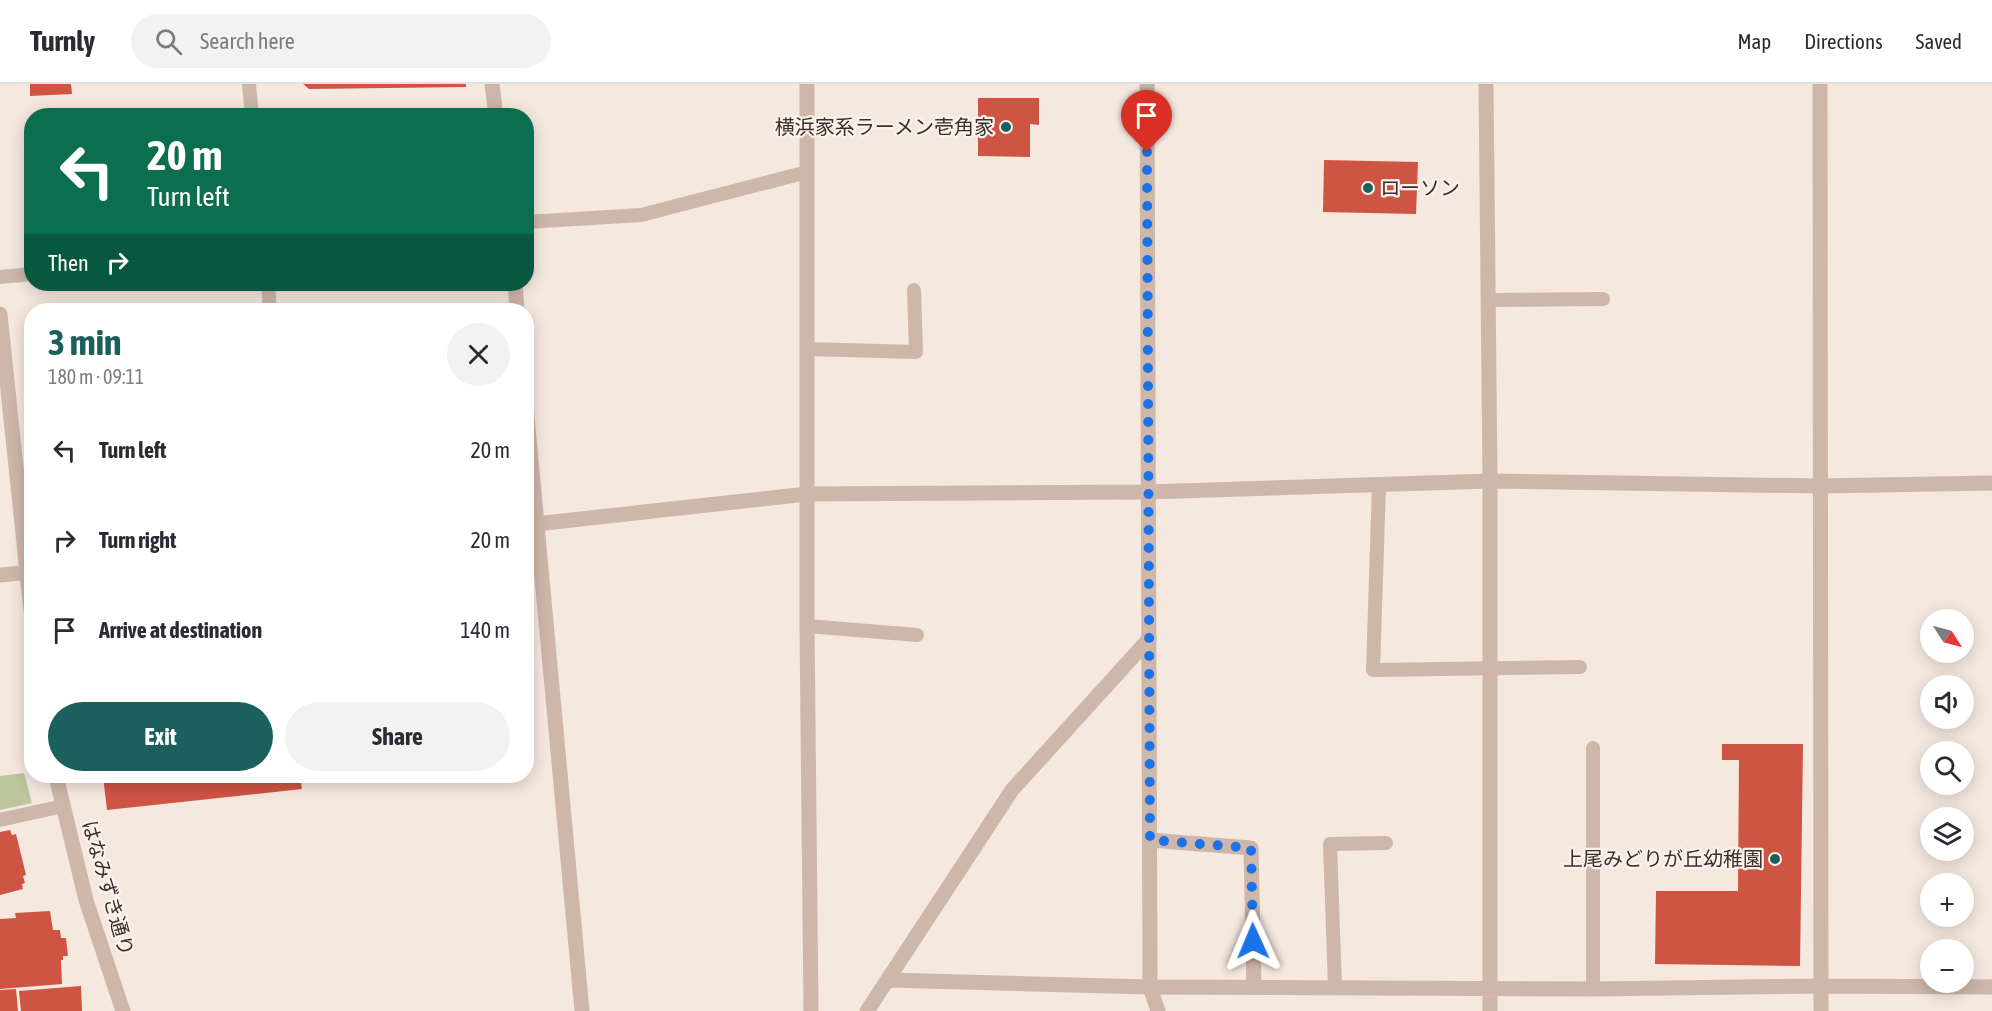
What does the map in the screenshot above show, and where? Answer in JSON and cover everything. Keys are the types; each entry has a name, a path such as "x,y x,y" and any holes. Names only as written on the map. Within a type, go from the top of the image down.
{"street":[{"path":"492,84 495,108"},
{"path":"807,84 807,626 811,1011"},
{"path":"1147,84 1150,987 1158,1011"},
{"path":"1486,84 1490,481 1490,1011"},
{"path":"1820,84 1821,1011"},
{"path":"0,314 24,528"},
{"path":"534,525 807,494 1148,492 1490,481 1821,486 1992,483"},
{"path":"534,544 582,1011"},
{"path":"0,575 24,573"},
{"path":"867,1011 1012,790 1149,639"},
{"name":"はなみずき通り","path":"58,783 86,900 123,1011"},
{"path":"1150,840 1251,848 1254,987"},
{"path":"888,980 1150,987 1593,990 1820,986 1992,987"}],"lane":[{"path":"249,84 251,108"},
{"path":"534,221 641,214 807,172"},
{"path":"0,277 24,275"},
{"path":"807,349 916,352 914,290"},
{"path":"1488,300 1604,299"},
{"path":"1379,485 1373,670 1580,668"},
{"path":"807,626 917,635"},
{"path":"1593,748 1593,990"},
{"path":"0,820 63,806"},
{"path":"1335,988 1330,844 1386,843"}],"green space":[{"path":"24,773 24,783 27,783 32,803 0,810 0,776"}],"building":[{"path":"30,84 71,84 72,94 30,96"},
{"path":"303,84 466,84 466,87 309,89"},
{"path":"978,98 1039,98 1039,125 1030,124 1030,157 978,156"},
{"path":"1324,160 1418,162 1416,214 1323,212"},
{"path":"1722,744 1803,744 1800,966 1655,964 1656,891 1738,891 1739,760 1722,760"},
{"path":"104,783 301,783 302,789 107,810"},
{"path":"10,830 12,835 16,834 26,875 23,876 25,883 22,884 23,889 0,895 0,832"},
{"path":"50,911 53,930 60,930 61,938 66,938 68,956 63,956 61,960 62,984 0,989 0,919 16,918 15,913"},
{"path":"81,986 82,1011 21,1011 19,991"},
{"path":"16,989 18,1011 0,1011 0,990"}],"place":[{"name":"横浜家系ラーメン壱角家","path":"1006,127"},
{"name":"ローソン","path":"1368,188"},
{"name":"上尾みどりが丘幼稚園","path":"1775,859"}],"route":[{"path":"1147,152 1150,840 1251,848 1253,941"}]}
